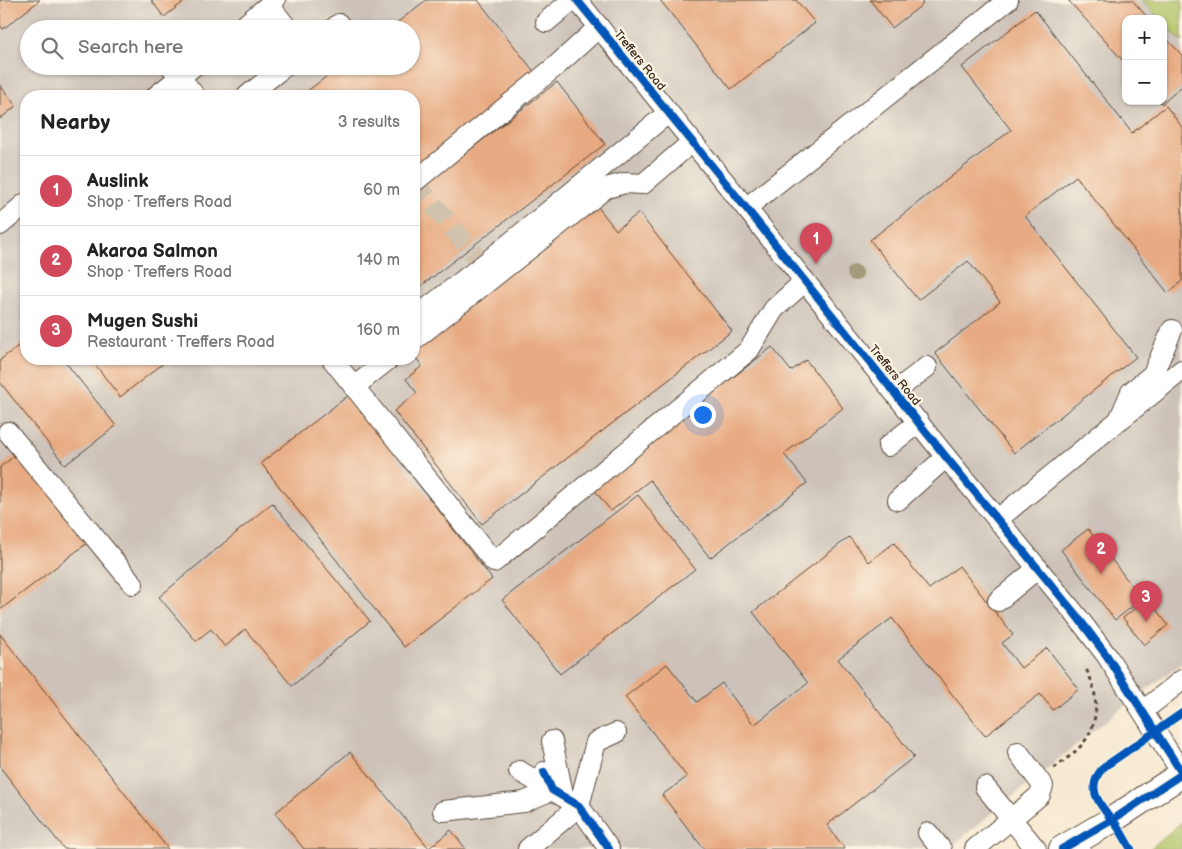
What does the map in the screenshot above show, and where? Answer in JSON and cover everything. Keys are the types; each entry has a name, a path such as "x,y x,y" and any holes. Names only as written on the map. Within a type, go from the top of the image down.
{"main road":[{"path":"1062,849 1112,820 1182,773"}],"street":[{"path":"546,22 572,0"},
{"name":"Treffers Road","path":"577,0 946,457 998,518 1107,656 1182,773"},
{"path":"746,208 1008,0"},
{"path":"251,20 272,2 283,20"},
{"path":"420,177 556,66 599,27"},
{"path":"162,90 176,75"},
{"path":"184,75 192,90"},
{"path":"255,90 274,75"},
{"path":"420,313 483,265 668,113"},
{"path":"420,335 606,188 625,183 643,184 692,142"},
{"path":"0,225 20,211"},
{"path":"337,365 494,562 749,350 774,309 805,281"},
{"path":"1120,420 1131,392 1153,374 1172,330"},
{"path":"354,386 381,365"},
{"path":"894,392 927,367"},
{"path":"998,518 1120,420 1174,385 1182,370"},
{"path":"888,446 919,422"},
{"path":"8,432 132,584"},
{"path":"898,500 946,457"},
{"path":"998,601 1038,568"},
{"path":"1142,711 1182,680"},
{"path":"528,849 560,791 596,742 616,733"},
{"path":"552,741 560,791"},
{"path":"975,849 1040,795 1043,786 1018,752"},
{"path":"520,771 560,791 609,849"},
{"path":"985,788 1036,849"},
{"path":"443,811 524,802 560,791"},
{"path":"928,833 942,849"}],"path":[{"path":"1053,768 1082,744 1094,722 1096,700 1093,681 1086,669"}],"shaded area":[{"path":"0,0 1141,0 1156,15 1122,15 1122,105 1167,105 1167,26 1182,42 1182,663 1118,711 948,849 0,849"}],"green space":[{"path":"1141,0 1182,0 1182,42 1167,26 1167,15 1156,15"},
{"path":"1182,822 1182,849 1150,849"}],"building":[{"path":"0,0 40,0 3,29 0,25"},
{"path":"151,0 186,0 164,17"},
{"path":"426,0 478,0 539,78 420,170 420,90 309,90 328,75 420,75 420,20 400,20"},
{"path":"660,0 796,0 815,23 731,89"},
{"path":"870,0 920,0 923,4 892,28"},
{"path":"1068,0 1132,0 1145,15 1122,15 1122,60"},
{"path":"1035,10 1132,133 1166,106 1182,127 1182,281 1168,293 1076,176 1025,216 1136,357 1014,453 935,353 1000,302 968,261 918,300 870,240 1011,130 962,67"},
{"path":"1167,39 1182,55 1182,86 1167,100"},
{"path":"557,82 605,144 421,286 420,188"},
{"path":"0,85 16,106 0,119"},
{"path":"594,202 616,230 639,213 732,331 482,524 394,411 417,393 406,379 422,366 420,363 420,337"},
{"path":"20,345 20,365 68,365 116,426 65,465 0,382 0,360"},
{"path":"772,347 791,371 806,360 843,408 784,454 807,483 710,558 650,480 611,511 592,487"},
{"path":"96,365 161,365 120,397"},
{"path":"349,395 492,579 404,647 261,463"},
{"path":"21,451 91,540 0,610 0,467"},
{"path":"638,495 695,569 560,674 502,600"},
{"path":"272,503 370,621 292,686 245,629 225,647 211,629 196,641 159,597"},
{"path":"1088,529 1142,599 1115,620 1061,550"},
{"path":"849,537 869,562 894,543 929,589 959,566 1013,635 1002,643 1021,668 1047,648 1079,689 1053,710 1040,694 985,736 892,618 838,659 914,757 827,825 845,849 704,849 662,795 687,777 625,697 667,664 697,702 722,683 754,725 808,683 753,612"},
{"path":"1140,604 1148,614 1155,608 1168,625 1144,645 1123,618"},
{"path":"0,634 168,849 64,849 0,767"},
{"path":"350,752 429,848 451,830 466,849 304,849 275,813"}],"tunnel":[{"path":"420,189 483,265"}],"cycle path":[{"path":"577,0 1076,615 1107,656 1182,773"},
{"path":"1131,849 1119,828 1099,802 1094,788 1095,782 1098,774 1104,767 1182,713"},
{"path":"544,772 552,790 579,806 609,849"},
{"path":"1062,849 1112,820 1182,774"}],"place":[{"name":"Auslink","path":"816,264"},
{"name":"Akaroa Salmon","path":"1101,574"},
{"name":"Mugen Sushi","path":"1146,622"}]}
